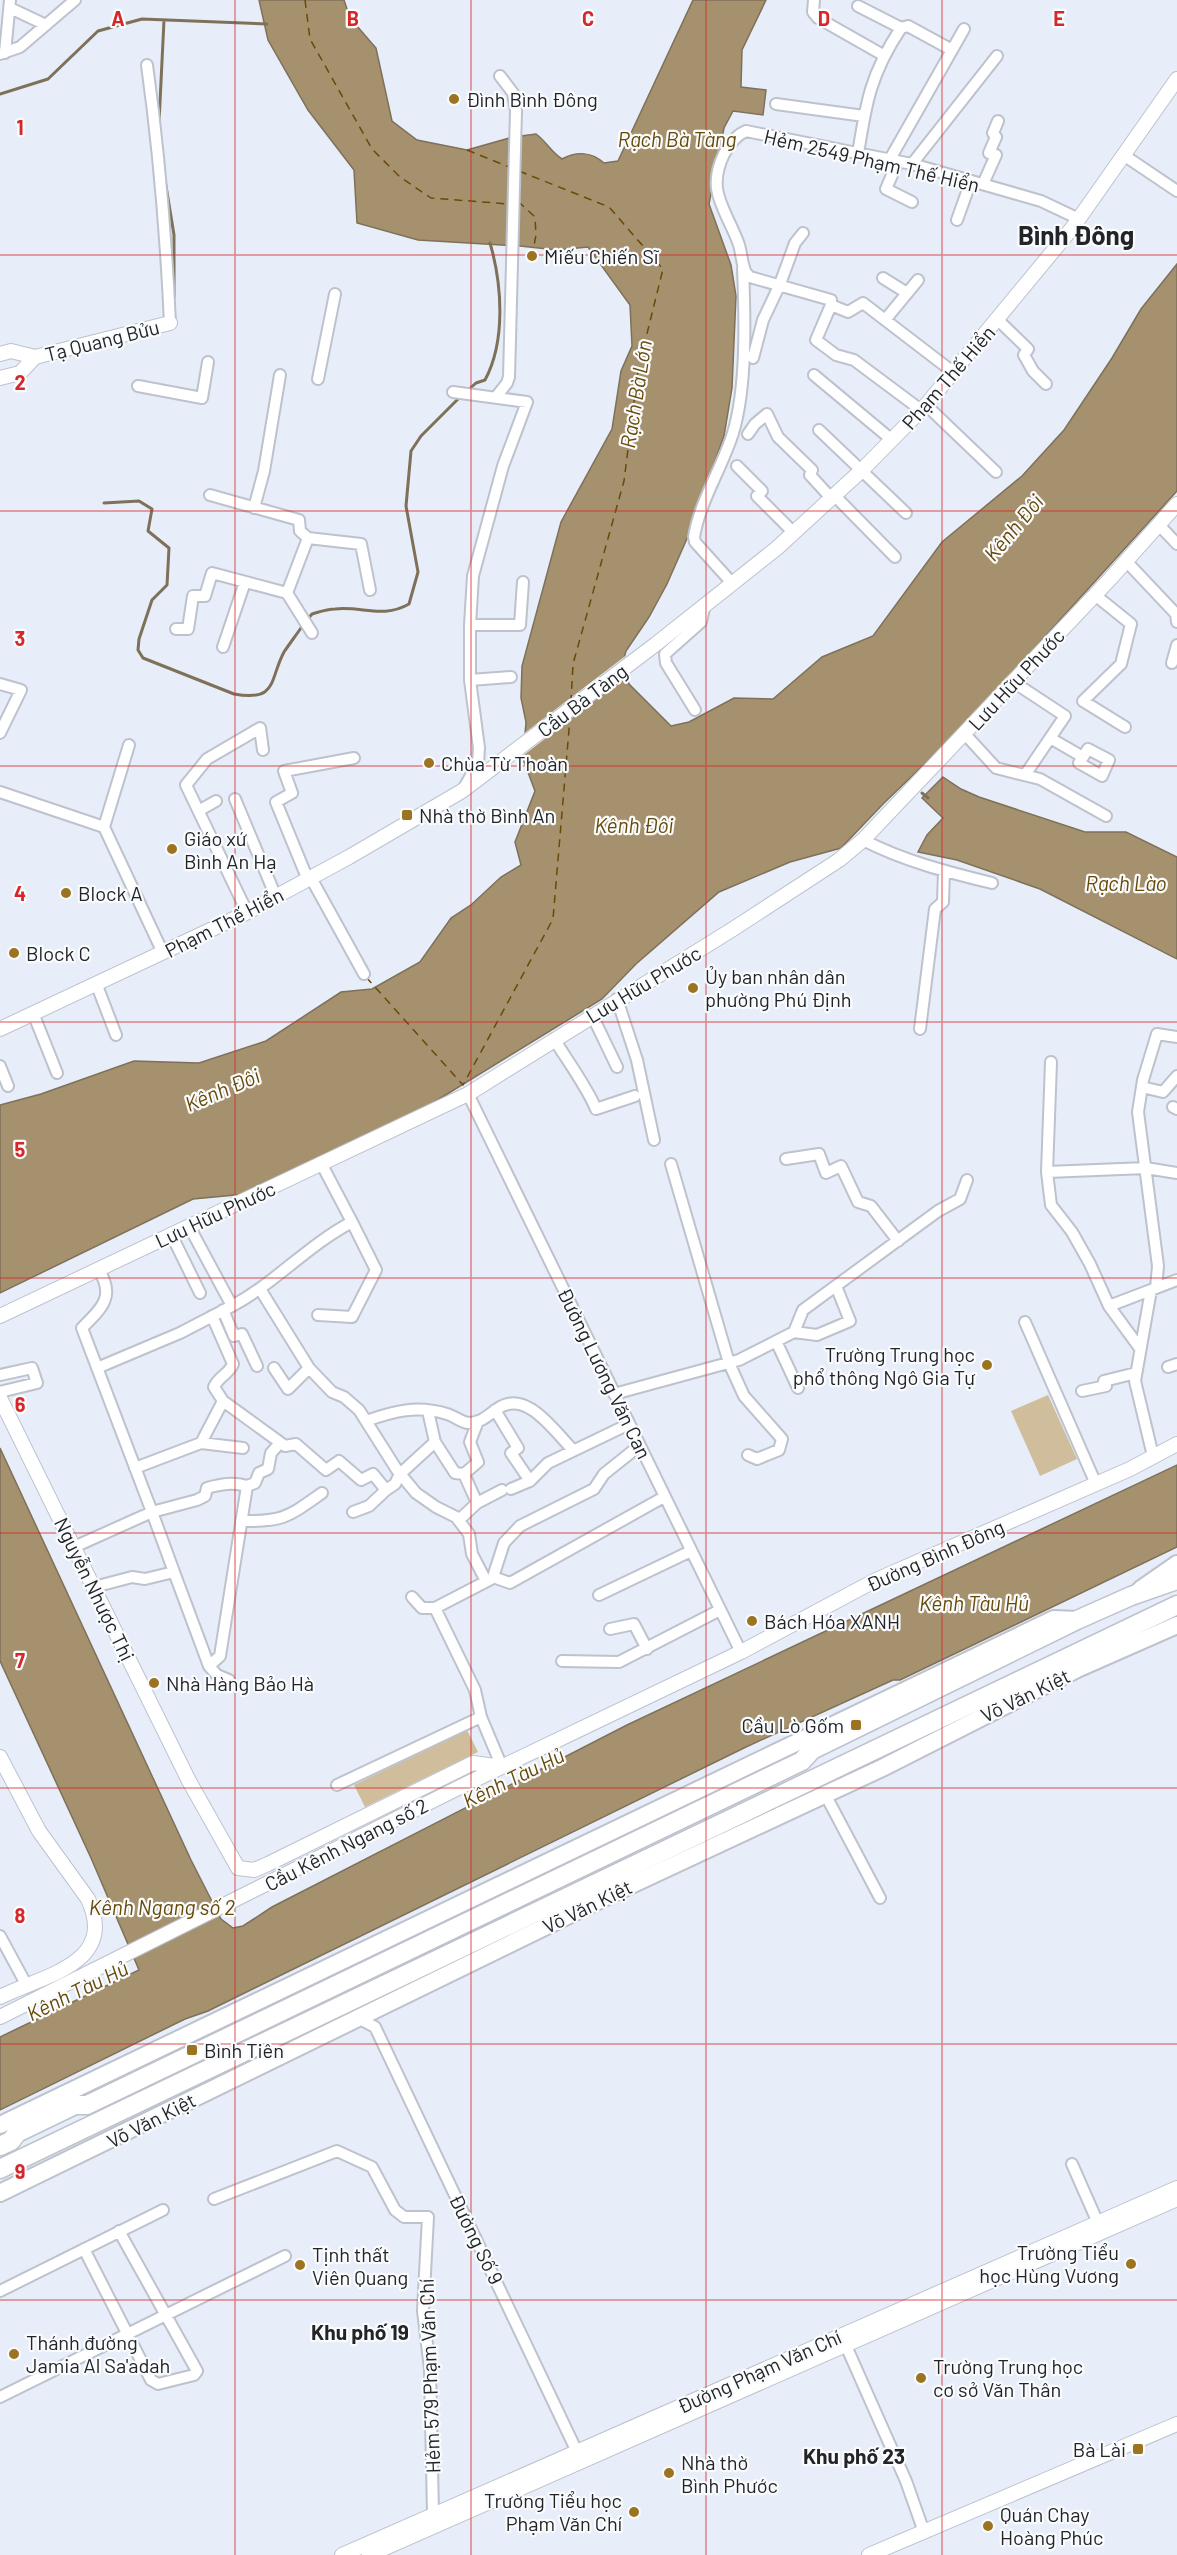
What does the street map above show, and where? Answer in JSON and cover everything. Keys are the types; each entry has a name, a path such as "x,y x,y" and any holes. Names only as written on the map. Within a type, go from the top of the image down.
{"highway":[{"path":"1131,1596 1177,1574"},
{"name":"Võ Văn Kiệt","path":"0,2146 11,2141 8,2135 75,2105 87,2105 802,1761 812,1750 1077,1620 1131,1596 1177,1580"},
{"name":"Võ Văn Kiệt","path":"0,2169 1177,1605"}],"main road":[{"path":"1131,1596 1177,1564"},
{"name":"Võ Văn Kiệt","path":"0,2125 1054,1619 1077,1620"},
{"name":"Võ Văn Kiệt","path":"0,2193 626,1887 825,1794 1077,1669 1177,1625"}],"street":[{"path":"46,25 10,4 2,53 20,48 75,0"},
{"path":"814,0 813,12 818,18 883,55"},
{"path":"858,6 901,28"},
{"path":"858,154 872,82 883,55 901,28 908,26 952,50"},
{"path":"912,202 886,189 894,160 964,29"},
{"path":"912,164 997,56"},
{"path":"147,65 165,225 170,323"},
{"path":"496,398 507,383 509,376 516,111 513,93 500,76"},
{"name":"Phạm Thế Hiển","path":"672,631 794,533 862,470 923,407 998,320 1079,219 1177,79"},
{"path":"776,104 864,116"},
{"path":"983,184 996,155 988,153 996,137 993,134 998,121"},
{"name":"Hẻm 2549 Phạm Thế Hiển","path":"732,583 695,542 694,537 728,448 736,418 743,336 743,267 738,243 718,199 716,184 725,152 738,135 746,131 912,164 1041,201 1079,219"},
{"path":"1125,156 1177,191"},
{"path":"957,220 971,181"},
{"path":"753,358 763,320 780,284 795,243 803,233"},
{"path":"743,267 750,277 831,300 816,340 836,355 854,360 923,407 996,472"},
{"path":"883,278 907,293"},
{"path":"885,320 918,280"},
{"path":"318,379 335,294"},
{"path":"831,305 848,312 863,303 953,372"},
{"path":"998,320 1028,349 1024,355 1033,371 1046,384"},
{"name":"Tạ Quang Bửu","path":"0,354 10,351 34,357 170,323"},
{"name":"Tạ Quang Bửu","path":"0,378 20,373 34,357"},
{"path":"138,386 202,398 208,362"},
{"path":"254,508 264,471 280,375"},
{"path":"814,375 892,440"},
{"path":"453,392 527,402 503,466 473,576 470,680 479,748 478,763 462,791"},
{"path":"748,434 755,424 767,414 778,437 812,470 810,475 895,557"},
{"path":"819,430 906,513"},
{"path":"737,466 762,491 757,496 794,533"},
{"path":"210,495 299,520 300,531 308,538 361,544 369,590"},
{"name":"Lưu Hữu Phước","path":"0,1316 468,1094 839,860 863,840 1095,595 1177,504"},
{"path":"1159,525 1177,544"},
{"path":"288,593 308,538"},
{"path":"1126,561 1176,614 1177,622"},
{"path":"176,629 189,629 193,596 205,596 212,573 288,593 312,633"},
{"path":"223,647 245,582"},
{"path":"470,625 520,625 523,582"},
{"path":"1095,595 1131,624 1120,664 1083,701 1125,727"},
{"path":"694,710 666,663 664,654 701,622 705,604"},
{"name":"Cầu Bà Tàng","path":"462,791 672,631"},
{"path":"1172,663 1177,645"},
{"path":"470,680 511,677"},
{"path":"1012,681 1065,716 1026,775"},
{"path":"0,684 21,690 1,728"},
{"path":"247,912 186,785 207,759 260,728 263,750"},
{"path":"964,733 996,768 1040,779 1106,816"},
{"path":"1050,738 1083,757"},
{"path":"129,745 104,827 163,953"},
{"path":"354,758 284,771 291,793 276,802 309,879 364,974"},
{"name":"Phạm Thế Hiển","path":"0,1029 247,912 462,791"},
{"path":"0,792 104,827"},
{"path":"0,803 13,797"},
{"path":"235,799 276,897"},
{"path":"200,810 216,801"},
{"path":"863,840 891,854 992,883"},
{"path":"920,1029 935,909 943,902 944,871"},
{"path":"96,983 116,1035"},
{"path":"617,999 637,1060 654,1140"},
{"path":"33,1013 57,1073"},
{"path":"592,1015 617,1067"},
{"path":"1154,1456 1135,1381 1139,1347 1158,1266 1138,1112 1156,1034 1177,1037"},
{"path":"554,1039 582,1087 591,1096 596,1109 635,1096"},
{"path":"1052,1062 1047,1172 1051,1206 1072,1232 1109,1306 1139,1347"},
{"path":"0,1066 8,1086"},
{"path":"1142,1087 1163,1092 1177,1076"},
{"name":"Đường Lương Văn Can","path":"468,1094 741,1652"},
{"path":"786,1159 819,1154 826,1173 841,1166 858,1202 871,1206 898,1241"},
{"path":"318,1315 352,1317 376,1270 321,1163"},
{"path":"672,1164 729,1363 744,1396 782,1439 779,1450 757,1459 748,1455"},
{"path":"1047,1172 1146,1168 1177,1173"},
{"path":"794,1332 803,1310 938,1211 960,1199 967,1180"},
{"path":"97,1368 180,1333 227,1308 260,1289 329,1234 352,1222"},
{"path":"189,1226 227,1308 234,1336 242,1334 256,1366"},
{"path":"171,1234 200,1293"},
{"path":"98,1269 107,1282 106,1297 97,1312 82,1328 209,1666 217,1675 229,1680"},
{"path":"1109,1306 1177,1280"},
{"path":"614,1394 729,1363 794,1332 817,1335 850,1321 836,1286"},
{"path":"260,1289 309,1368 332,1392 344,1397 359,1410 400,1474 416,1493 459,1520 469,1534 472,1554 490,1579"},
{"path":"212,1316 233,1364 231,1369 216,1381 214,1387 223,1401 283,1445"},
{"path":"1025,1322 1096,1484"},
{"path":"776,1341 798,1388"},
{"path":"0,1375 33,1368 37,1383 0,1392"},
{"path":"274,1368 288,1389 309,1368"},
{"path":"1082,1391 1106,1386 1104,1381 1136,1373"},
{"name":"Nguyễn Nhược Thị","path":"0,1398 189,1781 238,1868 254,1870 268,1864 473,1763 502,1767"},
{"path":"201,1443 223,1401"},
{"path":"366,1421 397,1410 414,1408 447,1414 467,1423 484,1420 506,1403 514,1402 531,1408 573,1450"},
{"path":"495,1410 518,1448 511,1453 530,1481"},
{"path":"428,1411 435,1442 455,1473 464,1474 478,1462 470,1442 478,1421"},
{"path":"459,1520 477,1503 530,1481 548,1463 629,1424"},
{"path":"353,1512 369,1506 395,1484 400,1474 435,1442"},
{"path":"135,1468 201,1443 243,1448"},
{"path":"74,1547 152,1512 197,1500 205,1496 207,1488 220,1484 236,1483 247,1486 255,1483 258,1473 268,1469 271,1453 283,1445 296,1444 326,1470 339,1461 361,1480 374,1474 386,1490"},
{"name":"Đường Bình Đông","path":"466,1784 741,1652 876,1580 1096,1484 1177,1444"},
{"path":"490,1579 504,1543 520,1526 594,1489 604,1474 639,1446"},
{"path":"464,1474 477,1503"},
{"path":"209,1666 220,1656 247,1486"},
{"path":"242,1521 273,1522 295,1512 322,1493"},
{"path":"411,1597 422,1608 435,1608 490,1579 510,1582 664,1497"},
{"path":"599,1595 691,1551"},
{"path":"94,1587 132,1577 145,1579 174,1572"},
{"path":"435,1608 475,1690 481,1717 502,1767"},
{"path":"562,1661 619,1662 720,1610"},
{"path":"610,1629 634,1624 647,1649"},
{"path":"337,1785 481,1717"},
{"path":"0,1757 39,1831 88,1899 96,1921 95,1937 87,1953 72,1964 0,1997"},
{"name":"Cầu Kênh Ngang số 2","path":"0,2017 466,1784"},
{"path":"825,1794 880,1898"},
{"path":"0,1936 26,1984"},
{"path":"358,2018 375,2027 381,2007"},
{"name":"Đường Số 9","path":"375,2027 579,2457"},
{"name":"Hẻm 579 Phạm Văn Chí","path":"214,2199 337,2151 372,2167 395,2210 404,2217 428,2217 423,2311 430,2369 433,2514"},
{"path":"1072,2164 1098,2223"},
{"name":"Đường Phạm Văn Chí","path":"369,2555 579,2457 1177,2188"},
{"name":"Đường Phạm Văn Chí","path":"843,2340 1177,2199"},
{"path":"0,2291 163,2210"},
{"path":"84,2250 151,2380 158,2384 194,2375 197,2371 119,2231"},
{"path":"0,2397 285,2256"},
{"path":"843,2340 906,2481 924,2532"},
{"path":"869,2555 1177,2424"},
{"name":"Đường Phạm Văn Chí","path":"342,2555 433,2514 579,2457"}],"shaded area":[{"path":"1048,1395 1077,1459 1040,1476 1011,1411"},
{"path":"467,1730 478,1752 365,1807 354,1785"}],"water":[{"name":"Kênh Đôi","path":"259,0 344,0 350,18 376,48 392,121 417,140 467,150 513,137 536,134 562,159 584,154 604,163 618,161 693,0 766,0 742,50 741,87 766,90 763,115 733,111 724,128 709,204 731,265 736,296 732,388 724,436 689,534 667,584 649,617 626,651 623,662 629,684 671,726 689,722 734,698 773,699 822,657 873,636 942,542 1022,476 1064,430 1112,358 1141,309 1177,264 1177,491 962,728 841,848 790,862 719,892 636,964 602,999 431,1104 246,1194 193,1199 0,1293 0,1105 41,1094 134,1061 199,1063 266,1041 341,992 372,989 420,962 451,918 471,905 501,877 521,865 515,842 535,791 523,759 526,722 521,698 522,666 561,522 612,429 621,371 632,346 630,305 588,247 557,250 418,240 357,223 354,170 308,110 268,40"},
{"name":"Rạch Lào","path":"943,777 979,797 1085,832 1126,832 1177,857 1177,959 1040,889 957,860 918,852 927,835 943,818 922,798"},
{"name":"Kênh Tàu Hủ","path":"0,1448 191,1860 221,1919 233,1928 243,1926 272,1907 627,1725 1177,1465 1177,1547 900,1680 893,1680 746,1747 208,2011 185,2019 0,2110 0,2037 139,1970 91,1858 0,1661"}],"pier":[{"path":"628,654 626,662 629,674 520,758 522,735"}],"waterway":[{"path":"0,94 48,79 98,31 142,19 267,24"},
{"path":"159,123 164,20"},
{"path":"165,180 174,235 174,297"},
{"path":"467,391 476,383 485,380 492,365 499,330 499,294 490,243"},
{"path":"307,620 312,614 329,610 390,611 409,604 418,572 406,506 411,451 421,436 460,397"},
{"path":"104,503 139,501 152,509 148,531 169,548 167,585 152,600 139,639 138,650 143,658 234,694 258,695 270,686 284,652 303,625"},
{"name":"Rạch Lào","path":"922,793 928,798"}],"ferry route":[{"path":"305,0 310,39 372,149 400,177 431,198 509,204"},
{"path":"467,150 509,167"},
{"path":"519,171 609,207 663,269 638,370 624,481 573,664 571,701"},
{"path":"517,204 521,204 535,217 536,235 532,256"},
{"path":"366,977 463,1085 553,919 570,718"}],"place":[{"name":"Đình Bình Đông","path":"454,99"},
{"name":"Miếu Chiến Sĩ","path":"532,256"},
{"name":"Chùa Từ Thoàn","path":"429,763"},
{"name":"Nhà thờ Bình An","path":"407,815"},
{"name":"Giáo xứ Bình An Hạ","path":"172,849"},
{"name":"Block A","path":"66,893"},
{"name":"Block C","path":"14,953"},
{"name":"Ủy ban nhân dân phường Phú Định","path":"693,988"},
{"name":"Trường Trung học phổ thông Ngô Gia Tự","path":"987,1365"},
{"name":"Bách Hóa XANH","path":"752,1621"},
{"name":"Nhà Hàng Bảo Hà","path":"154,1683"},
{"name":"Cầu Lò Gốm","path":"856,1725"},
{"name":"Bình Tiên","path":"192,2050"},
{"name":"Trường Tiểu học Hùng Vương","path":"1131,2264"},
{"name":"Tịnh thất Viên Quang","path":"300,2265"},
{"name":"Thánh đường Jamia Al Sa'adah","path":"14,2354"},
{"name":"Trường Trung học cơ sở Văn Thân","path":"921,2378"},
{"name":"Bà Lài","path":"1138,2449"},
{"name":"Nhà thờ Bình Phước","path":"669,2473"},
{"name":"Trường Tiểu học Phạm Văn Chí","path":"634,2512"},
{"name":"Quán Chay Hoàng Phúc","path":"988,2526"}],"district":[{"name":"Bình Đông","path":"1076,234"},
{"name":"Khu phố 19","path":"360,2331"},
{"name":"Khu phố 23","path":"854,2455"}],"water label":[{"name":"Rạch Bà Tàng","path":"677,138"},
{"name":"Rạch Bà Lớn","path":"635,394"},
{"name":"Kênh Ngang số 2","path":"162,1906"}]}
